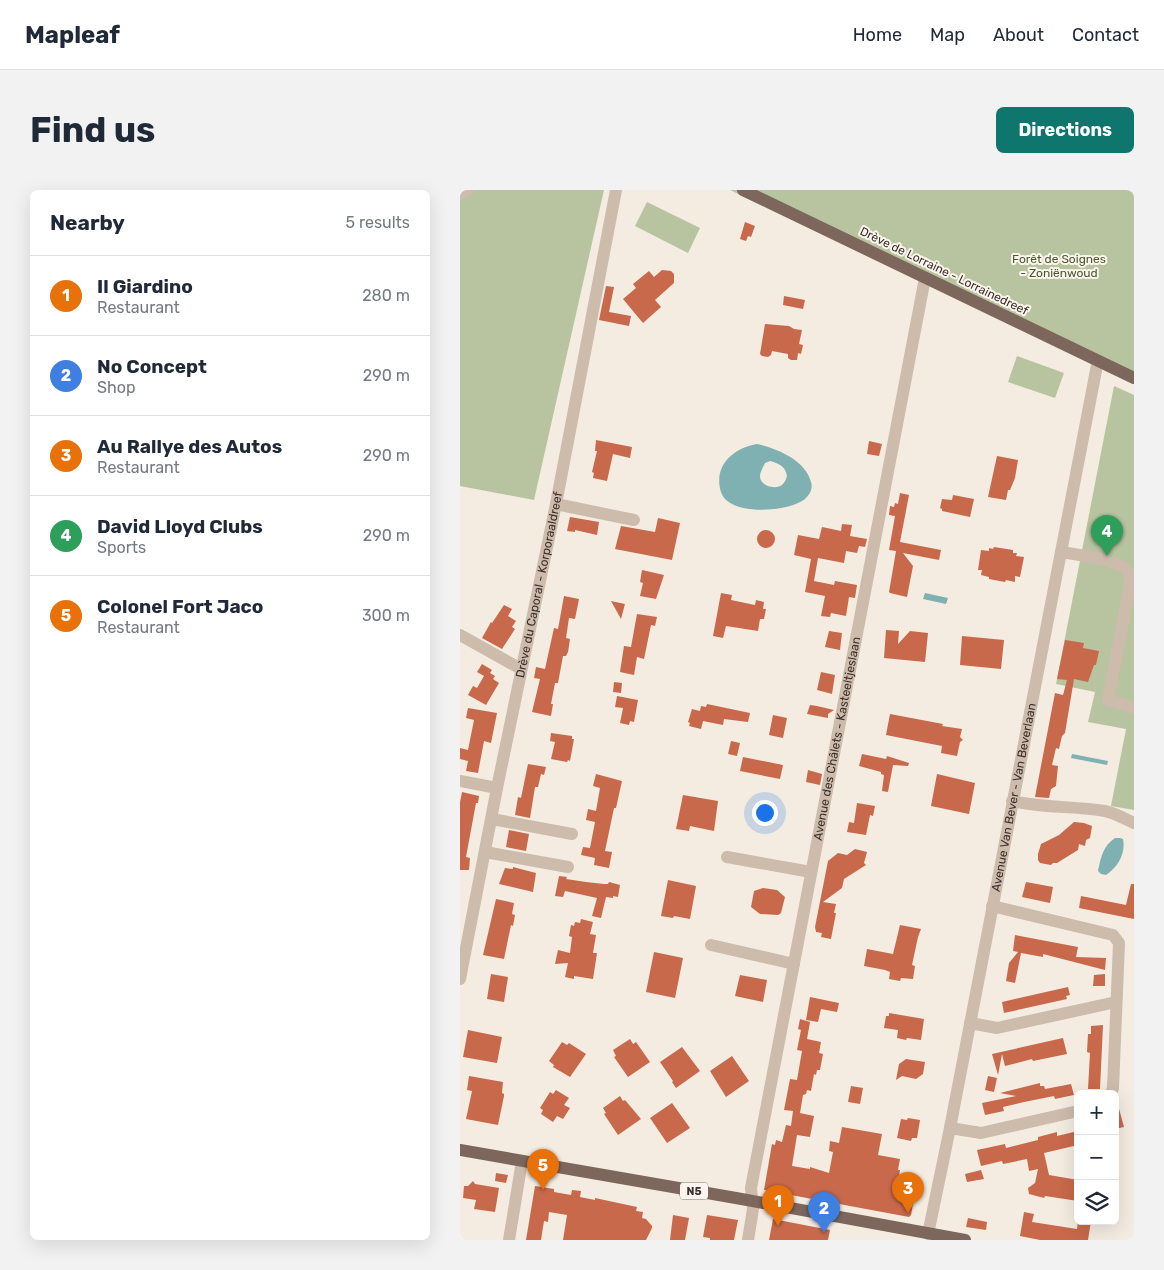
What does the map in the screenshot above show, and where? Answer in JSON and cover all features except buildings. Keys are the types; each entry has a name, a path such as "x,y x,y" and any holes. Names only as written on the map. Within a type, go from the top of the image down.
{"main road":[{"name":"Drève de Lorraine - Lorrainedreef","path":"743,190 1134,378"},
{"name":"N5","path":"460,1150 965,1240"}],"street":[{"path":"460,194 468,190"},
{"name":"Drève du Caporal - Korporaaldreef","path":"460,979 465,925 485,852 492,818 556,504 616,190"},
{"name":"Avenue des Châlets - Kasteeltjeslaan","path":"748,1240 752,1215 751,1188 926,278"},
{"name":"Avenue Van Bever - Van Beverlaan","path":"928,1234 1098,360"},
{"path":"556,504 634,520"},
{"path":"1061,552 1086,556 1118,565 1126,570 1130,577 1128,628 1108,699 1111,702 1134,708"},
{"path":"460,635 521,669"},
{"path":"460,781 497,788"},
{"path":"1012,801 1031,805 1107,812 1134,823"},
{"path":"492,818 572,834"},
{"path":"485,852 568,867"},
{"path":"727,857 811,872"},
{"path":"992,906 1113,934 1119,943 1111,1090"},
{"path":"710,945 794,964"},
{"path":"970,1024 996,1028 1116,1002"},
{"path":"950,1128 981,1133 1074,1112"},
{"path":"508,1240 522,1161"}],"green space":[{"path":"460,190 604,190 534,500 460,486"},
{"name":"Forêt de Soignes - Zoniënwoud","path":"730,190 1134,190 1134,384"},
{"path":"647,202 700,228 688,253 635,226"},
{"path":"1017,356 1064,373 1055,398 1008,382"},
{"path":"1114,386 1134,395 1134,810 1111,806 1126,729 1088,722 1095,692 1056,684"}],"water":[{"path":"757,444 782,452 803,467 812,485 807,497 786,507 760,510 747,509 726,500 721,492 719,483 723,466 733,454 748,446","holes":["770,461 779,464 786,473 785,481 780,486 772,487 765,485 760,479 765,463"]},
{"path":"925,593 948,598 946,604 923,599"},
{"path":"1072,754 1108,761 1107,765 1071,758"},
{"path":"1115,838 1123,839 1122,854 1110,872 1106,875 1101,874 1098,871 1103,852"}],"place":[{"name":"David Lloyd Clubs","path":"1107,556"},
{"name":"Colonel Fort Jaco","path":"543,1190"},
{"name":"Au Rallye des Autos","path":"908,1213"},
{"name":"Il Giardino","path":"778,1226"},
{"name":"No Concept","path":"824,1233"}]}
